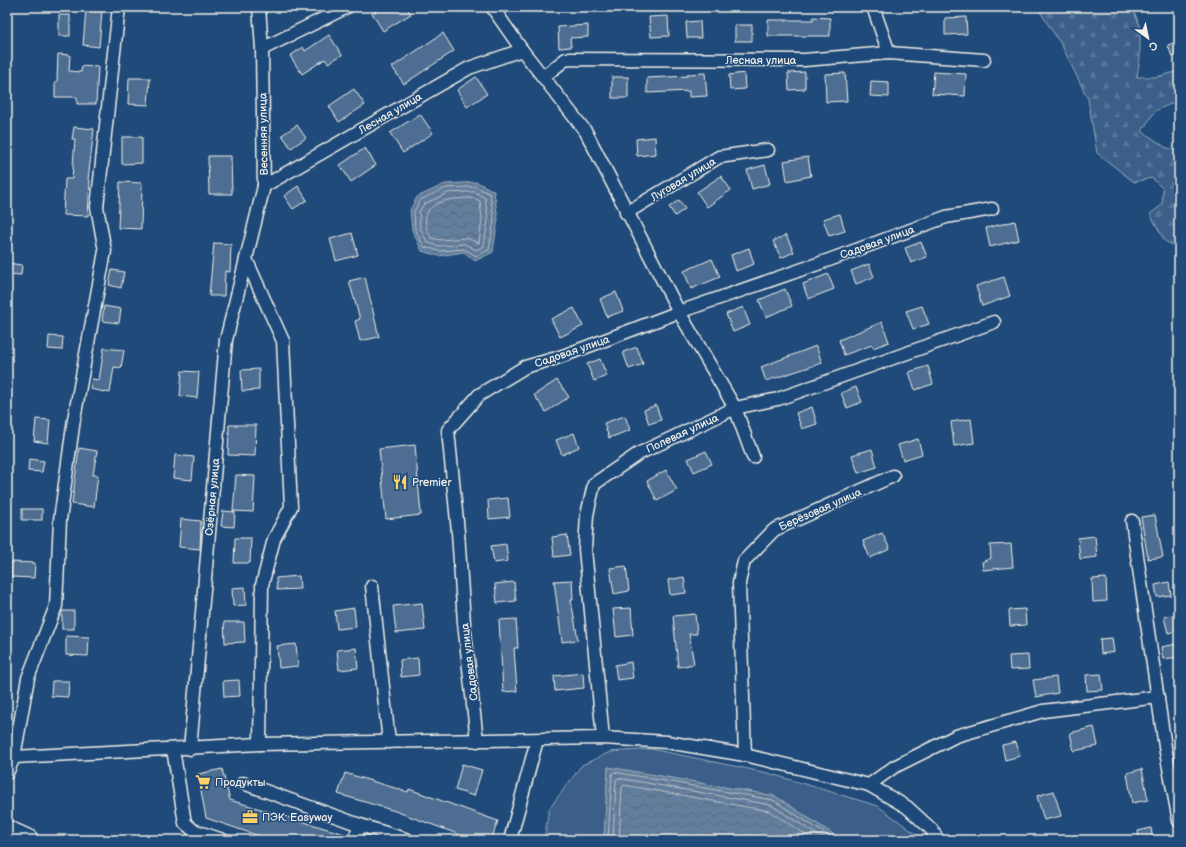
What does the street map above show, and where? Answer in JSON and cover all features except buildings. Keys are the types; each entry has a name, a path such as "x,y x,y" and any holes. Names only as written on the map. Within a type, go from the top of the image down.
{"main road":[{"path":"7,830 29,840"}],"street":[{"path":"7,773 14,757 28,678 56,606 60,520 74,419 105,251 97,207 119,7"},
{"name":"Весенняя улица","path":"246,259 264,186 262,49 259,7"},
{"path":"262,49 347,7"},
{"path":"492,7 522,50 586,132 626,213 679,312 735,408 753,457"},
{"path":"873,7 889,52"},
{"name":"Лесная улица","path":"264,186 468,68 522,50"},
{"name":"Лесная улица","path":"544,77 566,59 804,60 889,52 984,60"},
{"name":"Луговая улица","path":"626,213 719,157 768,150"},
{"name":"Садовая улица","path":"477,741 464,623 458,532 448,430 479,395 525,367 560,357 679,312 829,260 946,217 992,209"},
{"path":"246,259 283,341 291,507 274,539 262,585 260,744"},
{"name":"Озёрная улица","path":"190,743 226,340 246,259"},
{"name":"Полевая улица","path":"603,738 585,549 587,516 594,484 638,454 735,408 778,398 994,322"},
{"name":"Берёзовая улица","path":"745,755 739,583 744,560 774,530 893,476"},
{"path":"1132,521 1165,747 1179,821"},
{"path":"372,586 389,742"},
{"path":"869,785 894,767 956,736 1043,711 1158,696"},
{"path":"14,757 173,749 190,743 260,744 603,738 667,742 745,755 869,785 907,807 931,830 938,840"},
{"path":"510,840 537,740"},
{"path":"173,749 185,823 193,830 223,840"},
{"path":"243,783 360,825 408,840"},
{"path":"354,840 360,825"}],"green space":[{"path":"1037,7 1132,7 1140,26 1140,57 1137,77 1156,77 1179,71 1179,100 1155,111 1142,131 1165,147 1179,152 1179,249 1165,241 1150,214 1162,205 1163,189 1152,178 1134,182 1097,153 1088,99 1062,46"},
{"path":"651,749 768,773 878,806 924,840 842,840 775,796 608,767 604,840 544,840 549,809 582,765 610,752"}],"water":[{"path":"477,182 494,191 498,219 493,252 475,261 464,252 439,256 422,251 412,230 410,210 417,197 445,184"},
{"path":"608,767 775,796 842,840 604,840"}],"place":[{"name":"Premier","path":"400,482"},
{"name":"Продукты","path":"203,782"},
{"name":"ПЭК: Easyway","path":"250,817"}]}
